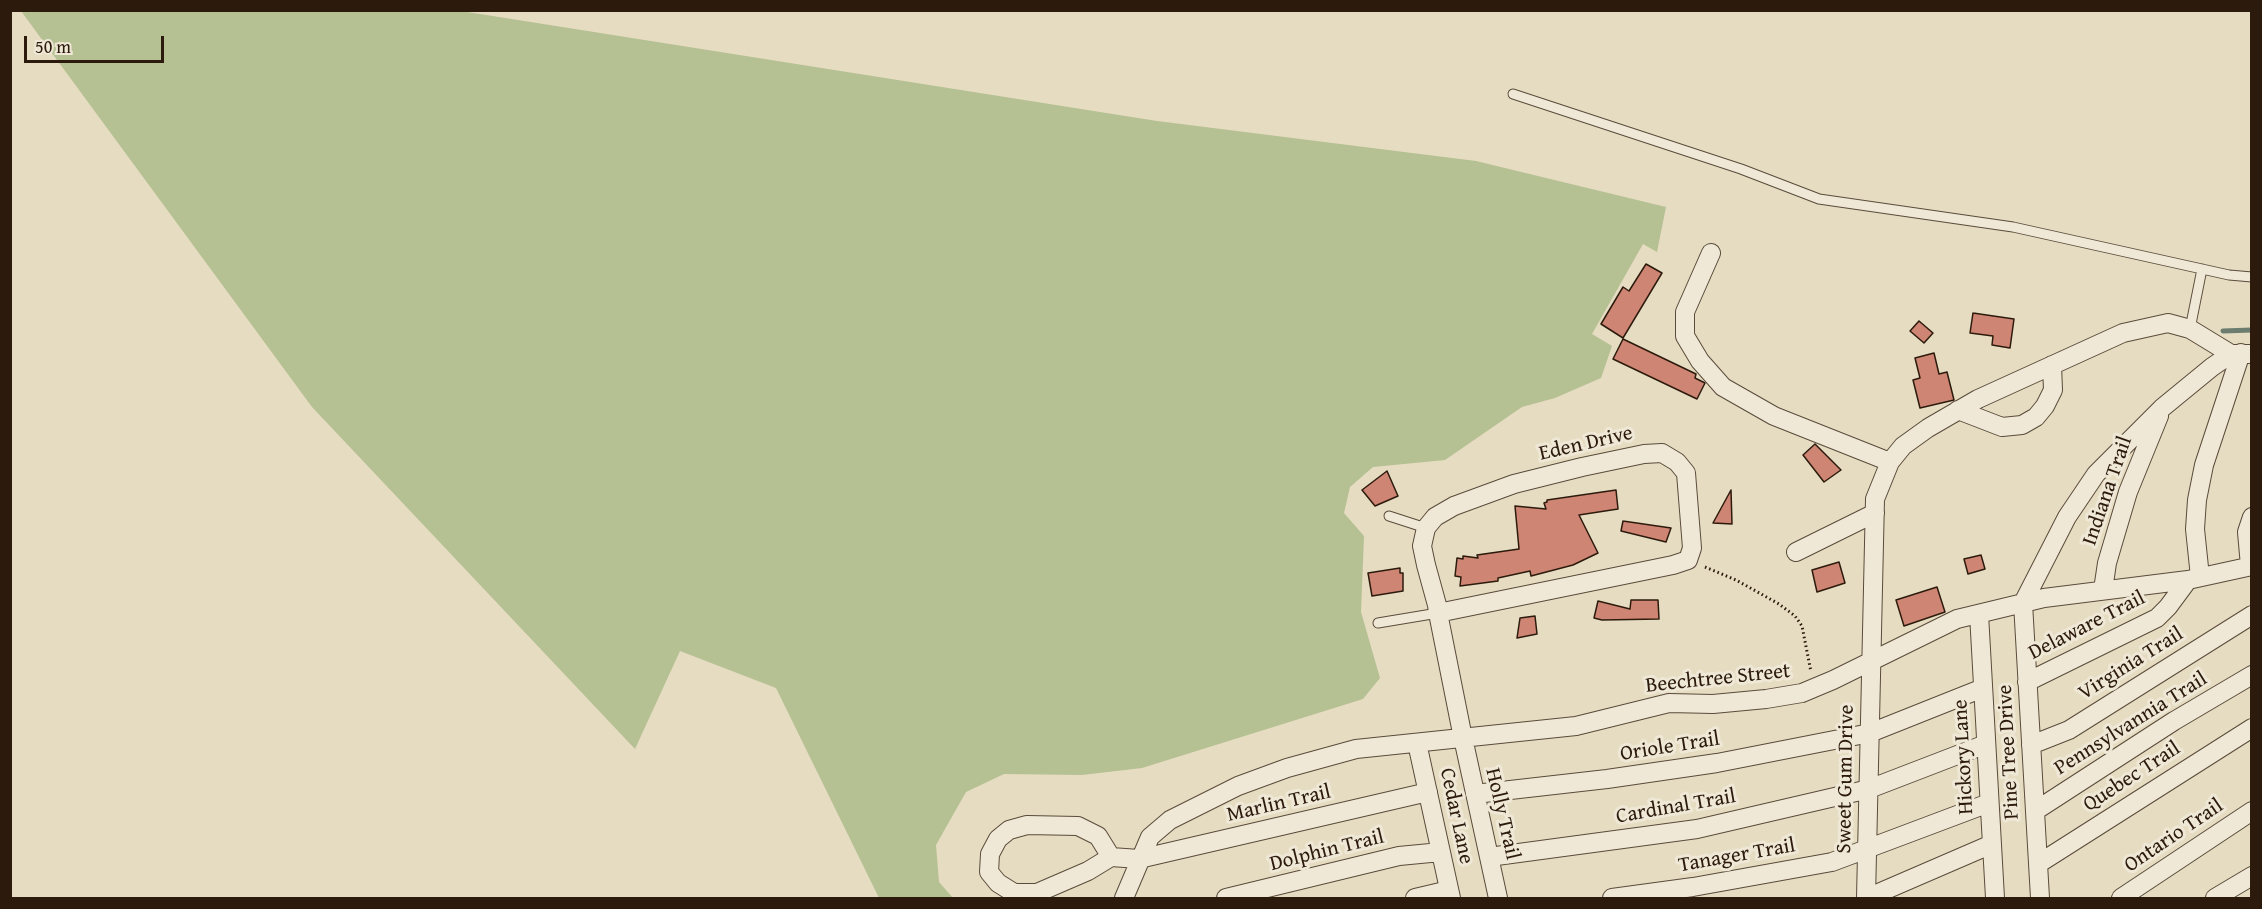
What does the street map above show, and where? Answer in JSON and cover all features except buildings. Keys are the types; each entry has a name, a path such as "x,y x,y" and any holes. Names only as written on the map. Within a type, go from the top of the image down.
{"street":[{"path":"1711,253 1685,312 1685,336 1700,361 1723,387 1774,416 1890,462 1911,440 1958,410 2123,333 2168,323 2190,329 2241,354"},
{"path":"2023,603 2067,517 2096,474 2162,408 2212,367 2241,354"},
{"path":"2194,578 2197,500 2204,465 2241,354"},
{"path":"1958,410 2002,427 2022,425 2036,417 2045,406 2053,390 2052,365"},
{"name":"Indiana Trail","path":"2103,591 2107,563 2128,492 2162,408"},
{"name":"Eden Drive","path":"1426,528 1435,517 1454,506 1514,484 1623,458 1662,453 1677,462 1686,473 1692,549 1688,560"},
{"name":"Sweet Gum Drive","path":"1867,898 1875,499 1890,462"},
{"path":"1796,552 1875,513"},
{"path":"2251,566 2247,532 2252,517"},
{"path":"1426,528 1422,546 1438,613 1462,738"},
{"path":"1438,613 1688,560"},
{"name":"Beechtree Street","path":"1124,898 1150,837 1170,820 1238,786 1287,768 1356,749 1576,726 1669,704 1713,704 1802,693 1957,619 2044,598 2194,578 2251,566"},
{"name":"Delaware Trail","path":"2027,682 2157,618 2194,578"},
{"name":"Pine Tree Drive","path":"2023,603 2040,898"},
{"name":"Hickory Lane","path":"1979,614 1993,898"},
{"name":"Virginia Trail","path":"2031,745 2069,730 2252,615"},
{"name":"Pennsylvannia Trail","path":"2035,811 2174,721 2252,675"},
{"name":"Oriole Trail","path":"1475,794 1607,779 1717,763 1870,733 1983,688"},
{"name":"Quebec Trail","path":"2038,864 2252,728"},
{"name":"Holly Trail","path":"1462,738 1498,898"},
{"name":"Cedar Lane","path":"1418,743 1450,894"},
{"name":"Cardinal Trail","path":"1489,856 1697,829 1869,789 1986,744"},
{"name":"Marlin Trail","path":"1111,857 1139,859 1428,792"},
{"name":"Tanager Trail","path":"1612,898 1693,887 1832,862 1989,803"},
{"name":"Ontario Trail","path":"2121,898 2252,811"},
{"path":"1027,825 1078,826 1098,836 1111,857 1088,871 1037,893 1014,893 998,883 989,872 990,854 998,839 1009,830 1027,825"},
{"path":"1867,898 1992,844"},
{"name":"Dolphin Trail","path":"1226,898 1399,856 1441,852"},
{"path":"2215,898 2252,876"},
{"path":"1415,898 1450,894"}],"lane":[{"path":"1513,94 1741,169 1819,199 2013,227 2202,269 2252,277"},
{"path":"2190,329 2202,269"},
{"path":"1389,516 1426,528"},
{"path":"1378,623 1438,613"}],"path":[{"path":"1688,560 1736,580 1779,604 1795,616 1802,626 1806,641 1813,688"}],"green space":[{"path":"21,11 461,11 1157,121 1476,161 1666,207 1657,252 1643,244 1592,334 1612,346 1601,378 1555,398 1522,407 1445,460 1373,467 1350,487 1344,513 1364,536 1361,612 1380,678 1363,699 1142,768 1082,775 1004,774 966,792 936,845 939,882 953,898 879,898 776,688 680,651 635,749 312,407"}],"waterway":[{"path":"2223,331 2252,330"}]}
